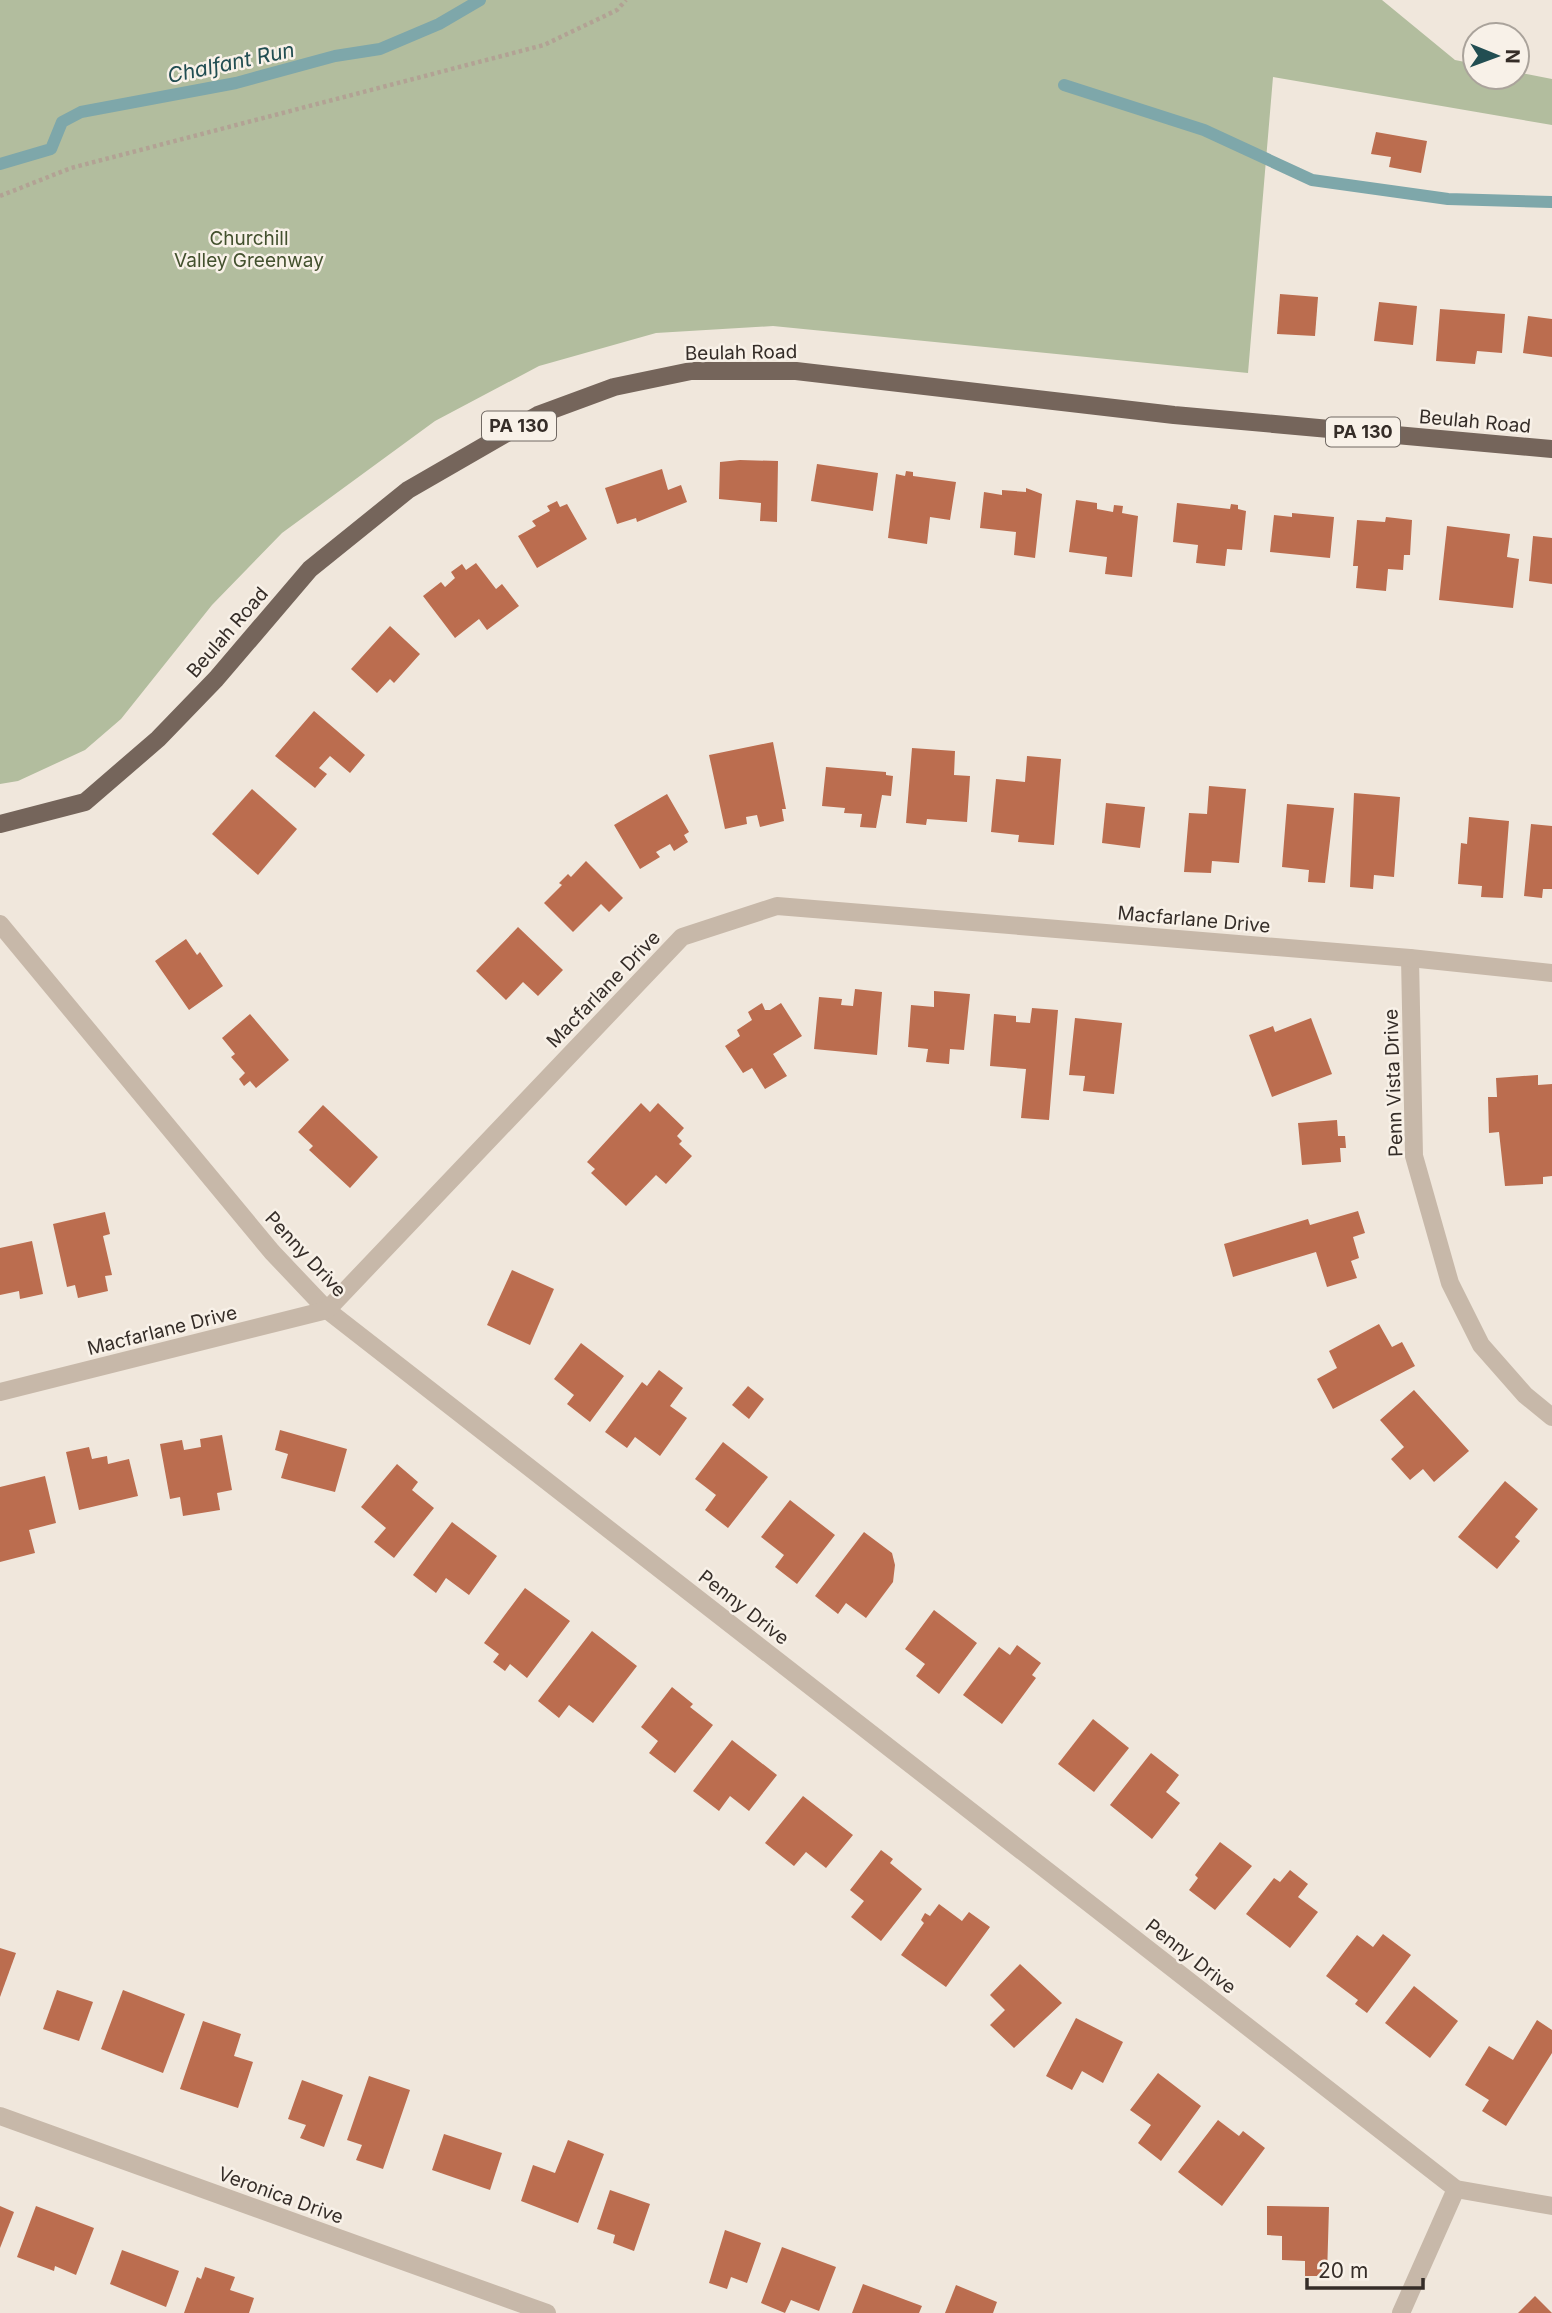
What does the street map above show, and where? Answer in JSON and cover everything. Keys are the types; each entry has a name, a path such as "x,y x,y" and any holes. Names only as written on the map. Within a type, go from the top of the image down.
{"main road":[{"name":"Beulah Road","path":"0,824 85,802 158,739 216,678 310,569 408,490 538,415 614,387 691,370 796,371 1174,415 1552,449"}],"street":[{"name":"Macfarlane Drive","path":"0,1392 327,1310 682,937 777,906 1552,972"},
{"name":"Penny Drive","path":"0,925 272,1252 327,1310 1456,2189 1552,2206"},
{"name":"Penn Vista Drive","path":"1410,958 1415,1156 1450,1283 1481,1345 1525,1395 1552,1417"},
{"name":"Veronica Drive","path":"0,2116 547,2313"},
{"path":"1401,2313 1456,2189"}],"path":[{"path":"0,196 71,168 544,45 617,10 626,0"}],"green space":[{"name":"Churchill Valley Greenway","path":"0,0 1382,0 1455,60 1461,61 1461,91 1531,91 1531,75 1552,79 1552,125 1273,77 1248,373 773,326 656,333 539,366 435,421 282,533 212,605 121,719 85,750 18,781 0,784"}],"building":[{"path":"1376,132 1427,141 1421,173 1389,167 1391,157 1371,154"},
{"path":"1280,294 1318,297 1315,336 1277,334"},
{"path":"1379,302 1417,306 1413,345 1374,341"},
{"path":"1440,309 1505,314 1502,353 1477,351 1475,364 1436,361"},
{"path":"1528,316 1552,319 1552,357 1523,353"},
{"path":"778,461 777,522 760,521 761,503 719,499 720,462"},
{"path":"817,464 878,473 873,511 811,501"},
{"path":"662,469 668,490 681,485 687,502 637,522 636,518 617,524 605,488"},
{"path":"906,471 913,472 913,476 956,482 950,520 930,517 927,544 888,538 896,474 905,476"},
{"path":"1026,488 1042,494 1035,558 1014,555 1016,532 980,528 984,492 1002,495 1002,490 1026,492"},
{"path":"1076,500 1097,503 1097,509 1113,512 1114,505 1123,506 1122,513 1138,516 1132,577 1105,574 1107,557 1069,552"},
{"path":"557,501 560,507 567,504 587,539 537,568 518,536 536,526 532,521 550,511 547,506"},
{"path":"1177,503 1230,509 1231,504 1238,505 1238,509 1246,511 1242,550 1227,549 1225,566 1196,563 1198,545 1173,542"},
{"path":"1292,513 1334,517 1330,558 1270,552 1274,515 1292,517"},
{"path":"1386,517 1412,520 1410,555 1404,555 1403,570 1388,569 1386,591 1356,588 1358,566 1353,566 1357,520 1385,522"},
{"path":"1447,526 1510,534 1507,557 1519,559 1513,608 1439,600"},
{"path":"1533,536 1552,538 1552,584 1529,581"},
{"path":"476,563 496,589 502,584 519,606 487,630 479,619 455,638 423,596 441,582 445,587 455,578 451,572 462,564 466,570"},
{"path":"390,626 420,654 394,683 390,679 377,693 351,669"},
{"path":"314,711 365,755 350,773 330,756 319,768 327,774 315,788 275,756"},
{"path":"773,742 786,809 782,809 784,821 760,827 757,815 746,817 747,824 725,829 709,755"},
{"path":"912,748 955,751 954,775 970,776 967,822 927,819 926,825 906,823"},
{"path":"1027,756 1061,759 1054,845 1018,842 1019,835 991,832 996,779 1025,782"},
{"path":"826,767 886,772 886,775 893,776 891,796 882,795 876,828 860,827 862,814 844,813 845,808 822,806"},
{"path":"1209,786 1246,789 1239,863 1212,861 1211,873 1184,872 1189,813 1207,814"},
{"path":"252,789 297,829 258,875 212,834"},
{"path":"1354,793 1400,797 1394,877 1374,875 1373,889 1350,887"},
{"path":"667,794 689,832 684,835 688,842 674,851 670,844 656,852 660,857 640,869 614,825"},
{"path":"1106,803 1145,807 1140,848 1102,843"},
{"path":"1287,804 1334,808 1325,883 1308,882 1309,870 1282,867"},
{"path":"1469,817 1509,821 1503,898 1481,897 1482,886 1458,884 1461,843 1467,844"},
{"path":"1531,824 1552,826 1552,889 1543,889 1542,898 1524,896"},
{"path":"586,861 623,898 609,912 601,904 573,932 544,903 562,885 559,883 568,874 571,877"},
{"path":"518,927 563,970 538,996 523,982 506,1000 476,971"},
{"path":"186,939 197,955 200,952 223,986 189,1010 155,961"},
{"path":"855,989 882,992 877,1055 814,1049 819,997 842,999 841,1005 853,1006"},
{"path":"934,991 970,994 964,1050 950,1049 949,1064 926,1062 928,1049 908,1047 911,1005 934,1007"},
{"path":"762,1003 765,1010 770,1010 781,1003 802,1036 773,1054 787,1076 765,1089 752,1068 743,1073 725,1046 740,1036 737,1030 752,1020 748,1012"},
{"path":"1032,1008 1058,1010 1049,1120 1021,1118 1026,1069 990,1066 994,1014 1016,1016 1016,1022 1030,1023"},
{"path":"250,1014 289,1060 256,1088 250,1081 244,1086 239,1079 245,1073 231,1057 235,1054 222,1038"},
{"path":"1075,1018 1122,1023 1114,1094 1083,1091 1085,1076 1069,1075"},
{"path":"1311,1018 1332,1074 1272,1097 1249,1035 1273,1026 1275,1032"},
{"path":"1538,1075 1538,1085 1552,1084 1552,1176 1543,1177 1543,1184 1505,1186 1499,1132 1489,1133 1488,1097 1497,1097 1496,1078"},
{"path":"641,1103 650,1112 658,1103 684,1128 677,1136 682,1141 679,1144 692,1156 666,1184 656,1175 626,1206 591,1173 595,1169 587,1162"},
{"path":"323,1105 378,1157 350,1188 309,1150 313,1146 298,1132"},
{"path":"1337,1120 1338,1136 1345,1136 1346,1148 1340,1148 1341,1162 1302,1165 1298,1123"},
{"path":"1358,1211 1365,1233 1353,1237 1359,1258 1351,1261 1357,1278 1327,1287 1316,1252 1233,1277 1224,1244 1308,1219 1310,1225"},
{"path":"105,1212 110,1234 103,1236 112,1275 105,1276 108,1291 78,1298 75,1285 67,1287 53,1224"},
{"path":"32,1241 43,1294 20,1299 19,1291 0,1295 0,1248"},
{"path":"512,1270 554,1289 530,1345 487,1325"},
{"path":"1379,1324 1392,1347 1402,1342 1415,1366 1333,1409 1317,1379 1337,1368 1329,1351"},
{"path":"581,1343 624,1376 590,1422 567,1404 574,1395 554,1379"},
{"path":"659,1370 683,1388 670,1406 687,1418 660,1456 635,1437 627,1448 605,1432 642,1382 647,1386"},
{"path":"748,1386 764,1399 749,1419 732,1405"},
{"path":"1414,1390 1469,1451 1434,1482 1423,1469 1410,1480 1391,1459 1404,1447 1380,1420"},
{"path":"280,1430 347,1449 335,1492 281,1478 288,1454 275,1450"},
{"path":"222,1435 232,1490 217,1493 220,1510 183,1516 180,1497 170,1499 160,1444 182,1440 184,1450 201,1447 200,1439"},
{"path":"723,1442 768,1477 728,1528 705,1510 716,1495 695,1479"},
{"path":"89,1447 92,1459 107,1456 108,1464 129,1459 138,1496 79,1510 66,1452"},
{"path":"397,1464 418,1482 412,1490 434,1508 394,1558 374,1542 386,1528 361,1507"},
{"path":"45,1476 56,1523 29,1530 35,1553 0,1562 0,1487"},
{"path":"1505,1481 1538,1509 1515,1537 1520,1541 1497,1569 1458,1537"},
{"path":"790,1500 835,1535 797,1584 775,1567 784,1555 761,1537"},
{"path":"452,1522 497,1556 469,1595 446,1578 436,1593 413,1575"},
{"path":"864,1532 892,1553 895,1565 893,1582 866,1618 846,1603 838,1614 815,1596"},
{"path":"525,1588 570,1621 527,1678 510,1664 505,1671 493,1662 499,1654 484,1643"},
{"path":"934,1610 977,1643 939,1694 916,1676 925,1664 905,1649"},
{"path":"592,1631 637,1666 593,1723 569,1705 559,1718 538,1701"},
{"path":"1017,1645 1041,1663 1032,1675 1036,1678 1002,1724 963,1695 999,1647 1010,1655"},
{"path":"672,1687 693,1704 690,1707 713,1725 675,1773 649,1753 658,1741 641,1727"},
{"path":"1093,1719 1129,1748 1094,1792 1058,1764"},
{"path":"732,1740 777,1775 749,1811 730,1796 719,1811 693,1791"},
{"path":"1151,1753 1179,1775 1166,1792 1180,1803 1152,1839 1110,1805"},
{"path":"803,1796 853,1835 826,1868 806,1852 794,1866 765,1843"},
{"path":"1220,1842 1252,1866 1215,1910 1189,1890 1198,1878 1195,1875"},
{"path":"881,1850 893,1859 890,1863 922,1889 881,1941 851,1917 864,1901 850,1890"},
{"path":"1290,1870 1308,1884 1298,1897 1318,1912 1290,1948 1246,1914 1274,1878 1280,1882"},
{"path":"939,1904 962,1921 969,1912 990,1927 946,1987 901,1955 924,1923 921,1920 925,1913 930,1916"},
{"path":"1383,1934 1411,1955 1367,2013 1355,2004 1358,2000 1326,1976 1357,1935 1373,1947"},
{"path":"0,1948 16,1953 0,1997"},
{"path":"1020,1964 1062,2003 1014,2048 990,2025 1005,2010 990,1995"},
{"path":"1414,1986 1458,2021 1430,2058 1385,2023"},
{"path":"57,1990 93,2002 79,2041 43,2029"},
{"path":"123,1990 185,2014 163,2073 101,2049"},
{"path":"1076,2018 1123,2042 1103,2083 1082,2071 1072,2090 1046,2076"},
{"path":"1537,2020 1552,2030 1552,2053 1506,2126 1482,2111 1489,2100 1465,2085 1489,2046 1513,2060"},
{"path":"203,2021 241,2034 234,2056 253,2062 238,2108 180,2089"},
{"path":"1158,2073 1201,2106 1161,2161 1138,2143 1151,2125 1130,2110"},
{"path":"369,2076 410,2090 383,2169 356,2160 362,2145 347,2140"},
{"path":"302,2080 343,2095 324,2147 300,2138 306,2125 288,2119"},
{"path":"1218,2120 1239,2136 1243,2131 1265,2148 1222,2206 1178,2172"},
{"path":"444,2134 502,2153 490,2190 432,2170"},
{"path":"568,2140 604,2154 578,2223 521,2201 533,2165 555,2173"},
{"path":"610,2190 650,2204 634,2251 613,2243 615,2235 597,2229"},
{"path":"0,2206 14,2212 0,2248"},
{"path":"36,2206 94,2228 76,2275 55,2266 54,2271 17,2257"},
{"path":"1267,2206 1329,2207 1327,2276 1305,2276 1305,2261 1282,2260 1282,2236 1267,2235"},
{"path":"725,2230 761,2243 747,2283 731,2277 727,2289 709,2283"},
{"path":"782,2247 836,2267 819,2311 791,2300 785,2313 761,2303"},
{"path":"122,2250 179,2271 166,2307 110,2284"},
{"path":"205,2267 235,2277 230,2290 254,2298 249,2313 184,2313 197,2277 201,2279"},
{"path":"863,2284 922,2306 919,2313 852,2313"},
{"path":"956,2285 997,2302 993,2313 945,2313"},
{"path":"1535,2296 1552,2313 1518,2313"}],"waterway":[{"name":"Chalfant Run","path":"0,164 51,149 62,122 81,112 236,83 335,56 380,49 439,24 480,0"},
{"path":"1064,85 1204,130 1312,180 1448,199 1552,202"}]}
